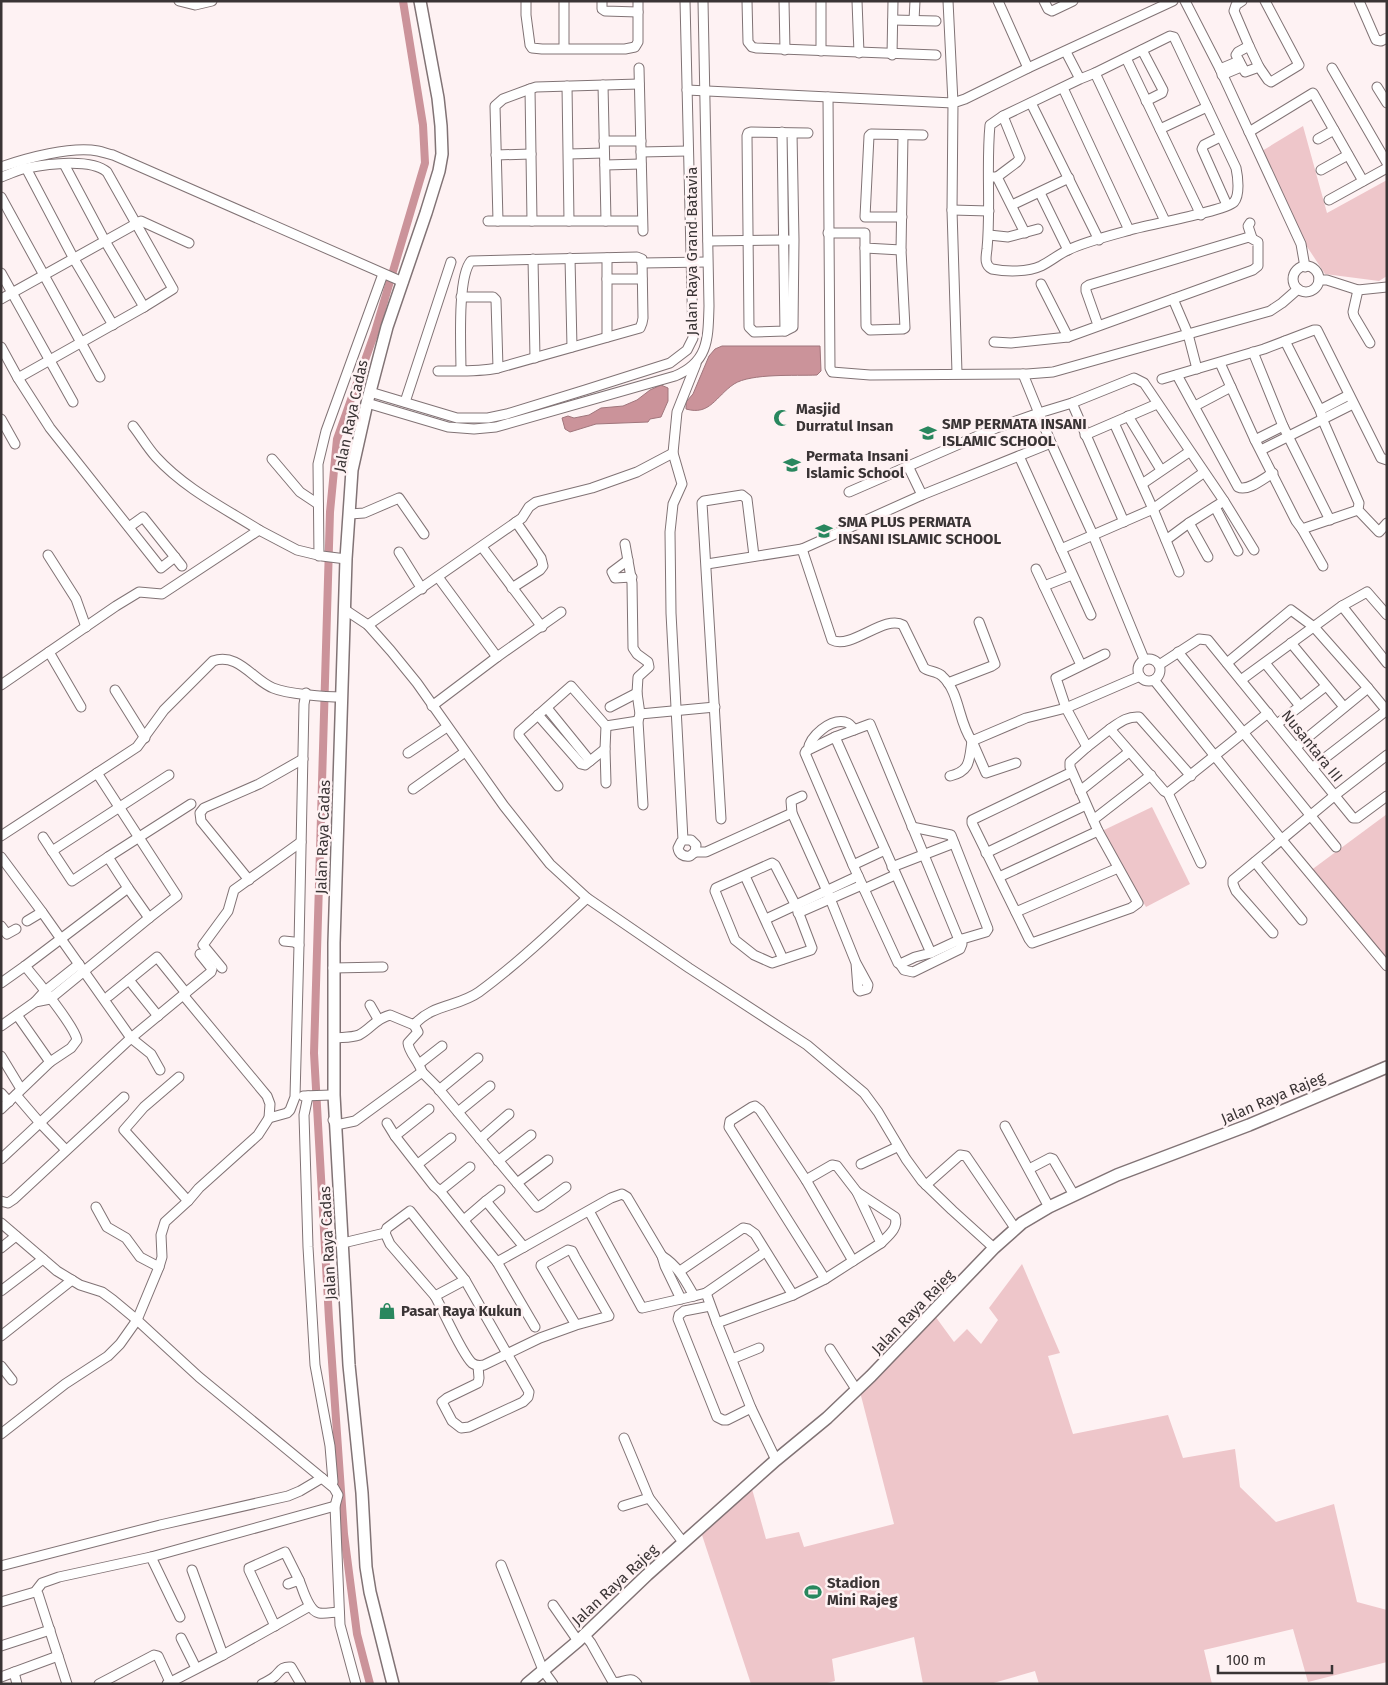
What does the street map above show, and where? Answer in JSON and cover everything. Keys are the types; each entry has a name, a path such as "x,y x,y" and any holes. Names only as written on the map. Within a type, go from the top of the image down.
{"street":[{"path":"179,1 195,5 212,1"},
{"name":"Jalan Raya Cadas","path":"393,1684 373,1605 366,1567 362,1492 349,1365 342,1243 334,1095 337,697 344,609 341,558 350,514 352,470 368,397 387,327 436,179 442,154 438,98 420,1"},
{"path":"520,1 526,15"},
{"path":"526,1 530,45 532,48 542,49 625,49 635,47 638,42 638,1"},
{"path":"564,1 564,48"},
{"path":"602,1 602,8 605,11 638,12"},
{"name":"Jalan Raya Grand Batavia","path":"368,397 405,402 457,418 488,418 507,414 670,364 687,350 693,338 685,1"},
{"name":"Jalan Raya Grand Batavia","path":"684,840 671,612 670,532 673,504 682,484 674,452 677,412 696,363 705,347 708,332 703,1"},
{"path":"746,1 748,42 749,45 756,48 892,55 936,55"},
{"path":"784,1 785,50"},
{"path":"821,1 821,51"},
{"path":"857,1 859,53"},
{"path":"892,55 893,1"},
{"path":"914,20 915,1"},
{"path":"948,1 953,103 952,210 957,373"},
{"path":"998,1 1028,68"},
{"path":"1044,1 1048,9 1052,11 1073,1"},
{"path":"687,90 953,103 974,95 1173,1"},
{"path":"1185,1 1221,72 1301,244 1305,267"},
{"path":"1242,1 1235,6 1234,10 1259,67 1271,82 1299,64 1265,1"},
{"path":"1359,1 1376,40 1381,41 1387,38"},
{"path":"893,20 936,21"},
{"path":"1170,36 1174,37 1236,168 1238,189 1233,203 1201,214 1129,230 1068,250 1035,268 995,270 988,267 986,263 993,177 990,126 1003,116 1126,58 1170,36"},
{"path":"1249,46 1237,53 1240,64 1245,73 1259,67"},
{"path":"1142,50 1163,90 1162,93 1146,101"},
{"path":"1066,52 1080,79"},
{"path":"1126,58 1201,214"},
{"path":"1221,72 1240,64"},
{"path":"639,68 643,231"},
{"path":"1332,68 1387,163"},
{"path":"1095,73 1165,221"},
{"path":"498,221 495,106 503,100 536,87 639,84"},
{"path":"603,85 606,221"},
{"path":"567,86 569,221"},
{"path":"1378,87 1387,103"},
{"path":"1063,88 1129,230"},
{"path":"530,89 532,221"},
{"path":"1249,132 1313,93 1363,181"},
{"path":"828,97 828,233 830,368 832,372 870,374 1023,374 1061,370 1270,311 1282,304 1298,289"},
{"path":"1031,103 1099,240"},
{"path":"1160,129 1207,107"},
{"path":"993,177 1020,158 1003,116"},
{"path":"1318,139 1334,130"},
{"path":"792,133 793,327 785,331 754,332 749,327 747,136 748,133 752,132 808,133"},
{"path":"782,132 785,331"},
{"path":"903,135 901,250 905,328 870,330 866,326 865,248 869,136 871,134 923,135"},
{"path":"1220,137 1204,145 1202,149 1228,205"},
{"path":"604,141 641,141"},
{"path":"1,167 22,159 75,150 97,151 113,155 402,281"},
{"path":"641,152 688,151"},
{"path":"568,154 604,153"},
{"path":"496,155 531,154"},
{"path":"1321,170 1348,155"},
{"path":"1,177 26,168 64,164 78,163 96,165 103,168 174,289 18,378"},
{"path":"64,164 105,241 144,306"},
{"path":"604,165 641,164"},
{"path":"26,168 74,259 113,325"},
{"path":"1329,200 1387,168"},
{"path":"993,177 1012,205 1024,233"},
{"path":"1012,205 1069,178"},
{"path":"1040,193 1068,250"},
{"path":"1,197 100,377"},
{"path":"952,210 989,211"},
{"path":"865,217 902,217"},
{"path":"1,299 141,221 189,243"},
{"path":"488,221 642,221"},
{"path":"994,342 1011,343 1068,337 1256,269 1258,266 1258,245 1256,240 1252,238 1248,226 1250,223"},
{"path":"989,234 1008,237 1038,229"},
{"path":"828,233 865,233"},
{"path":"1098,325 1086,291 1086,287 1089,285 1249,237 1252,238"},
{"path":"708,241 794,240"},
{"path":"865,248 901,250"},
{"path":"570,258 572,347"},
{"path":"438,371 460,371 498,368 640,328 642,323 642,259 570,258 470,261 461,297 460,371"},
{"path":"607,258 607,337"},
{"path":"533,259 535,358"},
{"path":"405,402 450,262"},
{"path":"642,263 707,262"},
{"path":"1305,267 1315,270 1319,280 1317,287 1311,291 1304,292 1298,289 1294,282 1294,275 1298,269 1305,267"},
{"path":"1,273 74,402"},
{"path":"320,556 318,464 326,431 386,275"},
{"path":"607,279 642,280"},
{"path":"1319,280 1327,280 1358,290 1387,287"},
{"path":"1041,284 1068,337"},
{"path":"1358,290 1353,312 1370,343"},
{"path":"461,297 493,297 496,300 498,368"},
{"path":"1173,299 1188,334 1197,369"},
{"path":"1162,379 1220,363 1317,330 1381,458 1387,460"},
{"path":"1285,341 1322,414 1359,503 1358,510"},
{"path":"1,347 50,428 161,568 175,556"},
{"path":"1254,352 1283,426 1330,520"},
{"path":"368,397 448,427 466,429 496,428 684,373 696,363"},
{"path":"1220,363 1255,440 1296,521 1323,566"},
{"path":"658,367 661,380"},
{"path":"1023,374 1051,443 1093,535 1144,660"},
{"path":"1177,375 1238,487 1242,489 1247,488 1272,473"},
{"path":"850,492 996,428 1072,403 1134,378 1144,383 1203,473 1224,501 1254,550"},
{"path":"1195,406 1231,387"},
{"path":"1261,450 1289,437 1322,414 1351,399"},
{"path":"1072,403 1124,522"},
{"path":"1085,435 1157,404"},
{"path":"1128,416 1161,470"},
{"path":"1,419 15,444"},
{"path":"1114,423 1179,572"},
{"path":"133,426 155,456 173,473 202,495 259,530 297,550 320,556 341,558"},
{"path":"1255,440 1283,426"},
{"path":"706,564 802,549 922,495 1051,443"},
{"path":"368,625 522,518 529,507 536,502 592,488 637,472 674,452"},
{"path":"1142,484 1189,452"},
{"path":"1019,456 1090,615"},
{"path":"272,459 300,492 318,504"},
{"path":"908,466 922,495"},
{"path":"1061,549 1153,509 1203,473"},
{"path":"721,819 702,503 706,500 745,496 747,499 754,556"},
{"path":"350,514 364,513 399,498 424,534"},
{"path":"1166,540 1189,522 1224,501"},
{"path":"1215,507 1238,551"},
{"path":"1302,529 1358,510"},
{"path":"1358,510 1379,532 1387,524"},
{"path":"129,527 143,517 182,566"},
{"path":"512,588 540,570 543,566 541,558 516,522"},
{"path":"1189,522 1208,557"},
{"path":"1,685 116,606 140,592 162,594 259,530"},
{"path":"625,544 632,577 634,648 637,654 648,662 649,667 638,677 637,693 643,805"},
{"path":"482,546 542,627"},
{"path":"802,549 832,640 841,642 899,622 906,628 924,668 940,674 948,683 965,732 972,741 986,772 1016,763"},
{"path":"399,552 422,589"},
{"path":"48,555 76,599 86,627"},
{"path":"628,560 612,572 615,578 632,577"},
{"path":"1036,569 1081,665"},
{"path":"1044,586 1072,575"},
{"path":"438,577 497,656"},
{"path":"1241,680 1342,606 1367,592 1387,615"},
{"path":"1342,606 1387,662"},
{"path":"344,609 368,625 417,683 504,806 550,864 587,898 807,1045 864,1093 915,1172 926,1185 994,1248"},
{"path":"1227,663 1291,610 1314,627 1387,711 1312,768"},
{"path":"432,706 497,656 562,612"},
{"path":"948,683 995,664 979,622"},
{"name":"Nusantara III","path":"1178,652 1199,639 1208,640 1334,796 1355,819 1387,796"},
{"path":"1291,644 1344,708"},
{"path":"49,652 82,707"},
{"path":"1159,665 1178,652 1336,847"},
{"path":"1087,746 1066,708 1056,678 1105,654"},
{"path":"1,836 137,747 164,710 211,663 220,659 233,661 274,689 337,697"},
{"path":"1153,659 1159,665 1160,673 1154,680 1144,680 1140,676 1139,664 1144,660 1153,659"},
{"path":"1265,663 1300,706"},
{"path":"972,741 1026,718 1066,708 1140,676"},
{"path":"1154,680 1282,840 1387,966"},
{"path":"1277,724 1326,686"},
{"path":"558,786 518,734 519,731 569,687 572,687 606,726 606,783"},
{"path":"1296,747 1368,688"},
{"path":"115,690 144,738"},
{"path":"610,707 637,693"},
{"path":"269,1118 287,1113 295,1097 304,704 310,694"},
{"path":"606,726 676,711 715,707"},
{"path":"547,708 590,761"},
{"path":"1168,793 1268,713"},
{"path":"538,715 581,764 585,765 605,749"},
{"path":"1072,772 973,819 972,823 1032,943 1131,908 1138,903 1098,831 1072,772 1070,762 1087,746 1110,729 1126,718 1133,716 1139,717 1190,776"},
{"path":"808,750 870,724 923,856 962,944 960,949 917,970 909,972 904,970 896,960 805,755 812,739 830,725 845,722 854,730"},
{"path":"408,753 447,727"},
{"path":"1110,729 1164,791 1168,793 1200,863"},
{"path":"835,738 931,953"},
{"path":"950,776 964,771 968,766 972,741"},
{"path":"413,789 465,752"},
{"path":"1080,791 1129,752"},
{"path":"1273,933 1236,891 1233,880 1334,796 1387,755"},
{"path":"249,880 202,821 200,813 204,808 259,784 303,759"},
{"path":"1,1026 47,995 81,967 177,896 97,773"},
{"path":"52,851 169,776"},
{"path":"1093,820 1151,776"},
{"path":"802,796 791,801 792,813 829,895 856,963"},
{"path":"43,837 72,881 191,804"},
{"path":"986,853 1086,805"},
{"path":"695,852 694,842 687,839 679,844 680,854 687,857 695,852 706,852 792,813"},
{"path":"900,964 915,957 931,953 960,939 986,932 988,929 951,835 912,827"},
{"path":"999,877 1098,831"},
{"path":"222,968 203,945 228,911 234,890 301,842"},
{"path":"829,895 864,887 923,856 954,843"},
{"path":"853,865 885,850"},
{"path":"1,857 130,1038 151,1054 160,1070"},
{"path":"108,858 149,918"},
{"path":"1255,862 1302,920"},
{"path":"772,863 775,864 797,910 812,950 770,962 754,955 733,937 715,890 772,863"},
{"path":"1016,912 1118,868"},
{"path":"745,876 783,959"},
{"path":"766,919 797,910 829,895 858,876"},
{"path":"1,983 128,888"},
{"path":"414,1025 422,1016 430,1011 478,993 548,934 587,898"},
{"path":"28,921 42,912"},
{"path":"1,926 4,937 16,929"},
{"path":"284,942 294,942 299,945"},
{"path":"1,1159 130,1038 212,971 200,954"},
{"path":"1,1434 65,1384 108,1356 120,1344 137,1320 159,1267 162,1257 161,1235 165,1222 199,1188 258,1135 269,1118 270,1104 268,1096 157,957 109,996"},
{"path":"1,1109 50,1062 71,1048 77,1040 25,966"},
{"path":"334,968 383,967"},
{"path":"129,980 158,1016"},
{"path":"370,1005 378,1019"},
{"path":"17,1015 50,1062"},
{"path":"334,1038 352,1037 360,1034 378,1019 392,1015 414,1025 418,1032 408,1043 408,1046 421,1068 537,1207 566,1187"},
{"path":"318,1096 336,1125 355,1121 421,1068 442,1046"},
{"path":"1,1056 19,1092 40,1123 66,1150"},
{"path":"334,1058 330,1063 318,1096 304,1115 307,1218 315,1365 330,1446 334,1489"},
{"path":"439,1090 478,1058"},
{"name":"Jalan Raya Rajeg","path":"526,1684 581,1637 683,1542 827,1418 878,1370 1014,1228 1049,1207 1116,1175 1231,1132 1387,1067"},
{"path":"179,1077 144,1107 124,1130 188,1201"},
{"path":"458,1112 490,1086"},
{"path":"1,1093 9,1102"},
{"path":"295,1097 318,1096"},
{"path":"1,1201 8,1203 14,1199 124,1097"},
{"path":"825,1279 729,1127 730,1121 752,1107 758,1108 806,1180 853,1261"},
{"path":"395,1136 429,1109"},
{"path":"480,1139 509,1114"},
{"path":"387,1123 434,1186 497,1262 535,1327"},
{"path":"1005,1126 1049,1207"},
{"path":"498,1161 531,1135"},
{"path":"418,1164 451,1138"},
{"path":"861,1164 898,1147"},
{"path":"926,1185 960,1155 966,1156 1014,1228"},
{"path":"1029,1169 1050,1158 1054,1159 1074,1195"},
{"path":"517,1183 548,1160"},
{"path":"806,1180 832,1165 840,1169 857,1192 881,1243"},
{"path":"440,1192 470,1167"},
{"path":"464,1220 500,1190"},
{"path":"717,1323 793,1295 825,1279 881,1243 896,1225 895,1217 857,1192"},
{"path":"497,1262 615,1196 622,1194 627,1197 662,1256 681,1299"},
{"path":"486,1201 524,1247"},
{"path":"96,1207 107,1227 126,1238 140,1257 159,1267"},
{"path":"478,1366 478,1383 442,1402 452,1422 461,1428 469,1427 516,1406 528,1397 529,1392 508,1354 501,1345 465,1280 410,1211 387,1228 385,1233 390,1244 435,1296 464,1351 474,1364 478,1366 484,1365 508,1354 540,1338 609,1316 572,1251 568,1250 541,1266 576,1325"},
{"path":"589,1211 642,1308 706,1293 765,1252"},
{"path":"1,1223 43,1259 72,1280 80,1285 102,1292 137,1320 199,1377 334,1489 338,1495 335,1506 340,1625 356,1684"},
{"path":"680,1271 743,1228 748,1229 754,1234 793,1295"},
{"path":"342,1243 385,1233"},
{"path":"1,1248 16,1236"},
{"path":"662,1256 672,1262 680,1271 694,1296"},
{"path":"1,1291 43,1259"},
{"path":"1,1336 72,1280"},
{"path":"435,1296 465,1280"},
{"path":"706,1293 751,1408 776,1460"},
{"path":"710,1306 684,1311 679,1315 678,1319 717,1417 727,1420 751,1408"},
{"path":"732,1359 759,1348"},
{"path":"830,1349 856,1389"},
{"path":"1,1366 12,1380"},
{"path":"624,1438 649,1498 683,1542"},
{"path":"1,1566 160,1525 288,1496 322,1478"},
{"path":"623,1506 649,1498"},
{"path":"1,1602 35,1592 42,1583 59,1577 152,1556 335,1506"},
{"path":"275,1626 249,1568 285,1552 314,1611 319,1613 339,1612"},
{"path":"152,1556 180,1617"},
{"path":"501,1565 543,1670 553,1684"},
{"path":"192,1570 223,1655"},
{"path":"288,1584 299,1580"},
{"path":"35,1592 38,1594 67,1684"},
{"path":"553,1605 581,1637 591,1642 613,1682 617,1684 630,1679 637,1684"},
{"path":"100,1684 156,1655 168,1683 223,1655 310,1606"},
{"path":"1,1646 50,1630"},
{"path":"181,1638 196,1668"},
{"path":"1,1677 58,1656"},
{"path":"262,1684 276,1676 283,1668 291,1667 300,1684"},
{"path":"14,1672 17,1684"}],"shaded area":[{"path":"1303,126 1327,213 1387,180 1387,276 1379,281 1325,274 1304,242 1262,151"},
{"path":"722,346 820,346 821,371 817,375 786,375 742,380 734,384 707,407 701,410 686,409 686,402 693,394 709,356 715,349"},
{"path":"661,385 668,388 668,401 661,417 650,419 648,422 596,424 570,432 565,429 562,418 568,416 574,418 589,415 601,408 623,406 637,400 650,390"},
{"path":"1152,807 1190,884 1146,907 1102,831"},
{"path":"1387,814 1387,959 1310,871"},
{"path":"1022,1264 1060,1353 1048,1356 1073,1434 1168,1415 1183,1458 1235,1449 1240,1487 1276,1522 1334,1504 1357,1602 1387,1610 1387,1662 1308,1682 1293,1629 1204,1650 1212,1684 1039,1684 1035,1671 990,1684 923,1684 914,1637 832,1659 835,1681 823,1684 751,1684 701,1532 752,1489 766,1539 799,1532 804,1547 894,1524 859,1388 935,1316 954,1342 967,1329 981,1344 998,1320 989,1308"}],"waterway":[{"path":"370,1684 357,1634 344,1534 329,1319 314,1053 330,512 337,439 375,332 425,163 423,125 403,1"}],"place":[{"name":"Masjid Durratul Insan","path":"782,418"},
{"name":"SMP PERMATA INSANI ISLAMIC SCHOOL","path":"928,433"},
{"name":"Permata Insani Islamic School","path":"792,465"},
{"name":"SMA PLUS PERMATA INSANI ISLAMIC SCHOOL","path":"824,531"},
{"name":"Pasar Raya Kukun","path":"387,1311"},
{"name":"Stadion Mini Rajeg","path":"813,1592"}]}
